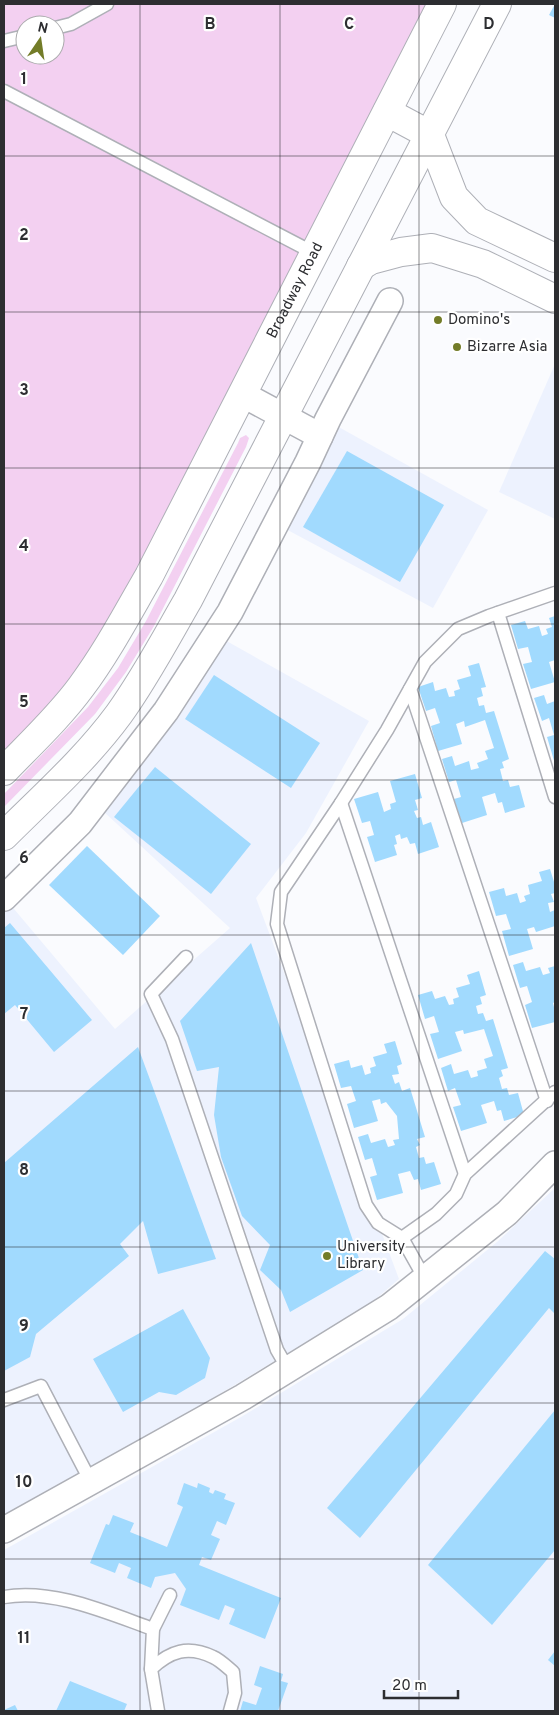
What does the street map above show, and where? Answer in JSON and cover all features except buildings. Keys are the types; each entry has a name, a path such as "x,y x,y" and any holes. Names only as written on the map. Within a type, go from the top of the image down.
{"main road":[{"name":"Broadway Road","path":"4,771 56,717 81,687 114,637 149,576 442,4"},
{"path":"4,836 90,748 123,707 154,661 188,600 497,4"},
{"path":"387,112 430,135 454,197 476,221 555,258"},
{"path":"361,266 371,260 401,252 432,248 483,264 555,299"}],"street":[{"path":"4,898 80,823 166,711 230,612 390,301"},
{"path":"242,394 320,436"},
{"path":"4,1530 243,1398 390,1307 507,1213 555,1164"}],"lane":[{"path":"65,26 107,4"},
{"path":"4,91 314,253"},
{"path":"425,1279 402,1238 378,1223 366,1205 277,924 281,892 342,803 388,730 425,662 458,629 555,593"},
{"path":"498,613 555,797"},
{"path":"402,1238 436,1214 456,1194 465,1174 551,1096 410,689"},
{"path":"342,803 465,1174"},
{"path":"186,957 151,994 172,1039 277,1350 288,1370"},
{"path":"4,1400 41,1386 91,1482"},
{"path":"4,1597 33,1595 85,1604 153,1629"},
{"path":"158,1711 151,1669 153,1629 170,1595"},
{"path":"151,1669 161,1659 175,1652 193,1651 214,1657 233,1672 235,1694 230,1711"}],"shaded area":[{"path":"4,4 432,4 169,513 94,648 60,697 4,752"},
{"path":"555,364 555,519 499,492"},
{"path":"335,425 488,510 433,608 282,527"},
{"path":"246,435 249,438 246,447 154,626 126,672 95,714 4,807 4,794 88,707 118,668 146,621 240,438"},
{"path":"223,639 369,721 306,833 256,898 399,1279 370,1304 114,1457 4,1520 4,907 9,903 115,1029 230,928 104,812"},
{"path":"555,1188 555,1711 4,1711 4,1550 241,1417 403,1319 497,1242"}],"place":[{"name":"Domino's","path":"438,320"},
{"name":"Bizarre Asia","path":"457,347"},
{"name":"University Library","path":"327,1256"}]}
